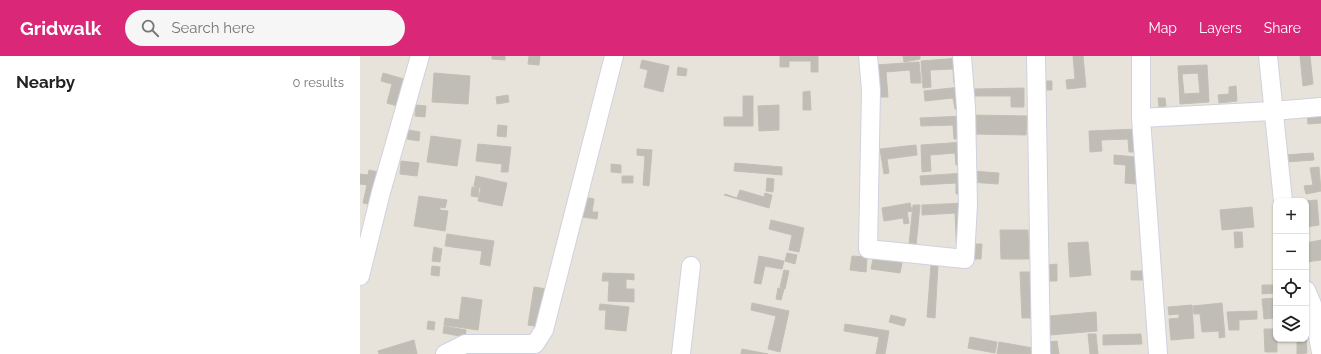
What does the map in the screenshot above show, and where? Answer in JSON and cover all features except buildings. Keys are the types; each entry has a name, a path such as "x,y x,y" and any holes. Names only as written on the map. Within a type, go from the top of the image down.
{"street":[{"path":"360,276 381,192 420,56"},
{"path":"445,354 465,344 535,344 544,330 614,56"},
{"path":"868,56 871,90 868,249 966,259 968,204 966,115 962,56"},
{"path":"1036,56 1041,354"},
{"path":"1141,56 1141,118 1158,354"},
{"path":"1268,56 1283,198"},
{"path":"1141,118 1321,108"},
{"path":"681,354 691,266"},
{"path":"1309,297 1312,304 1321,352"}]}
